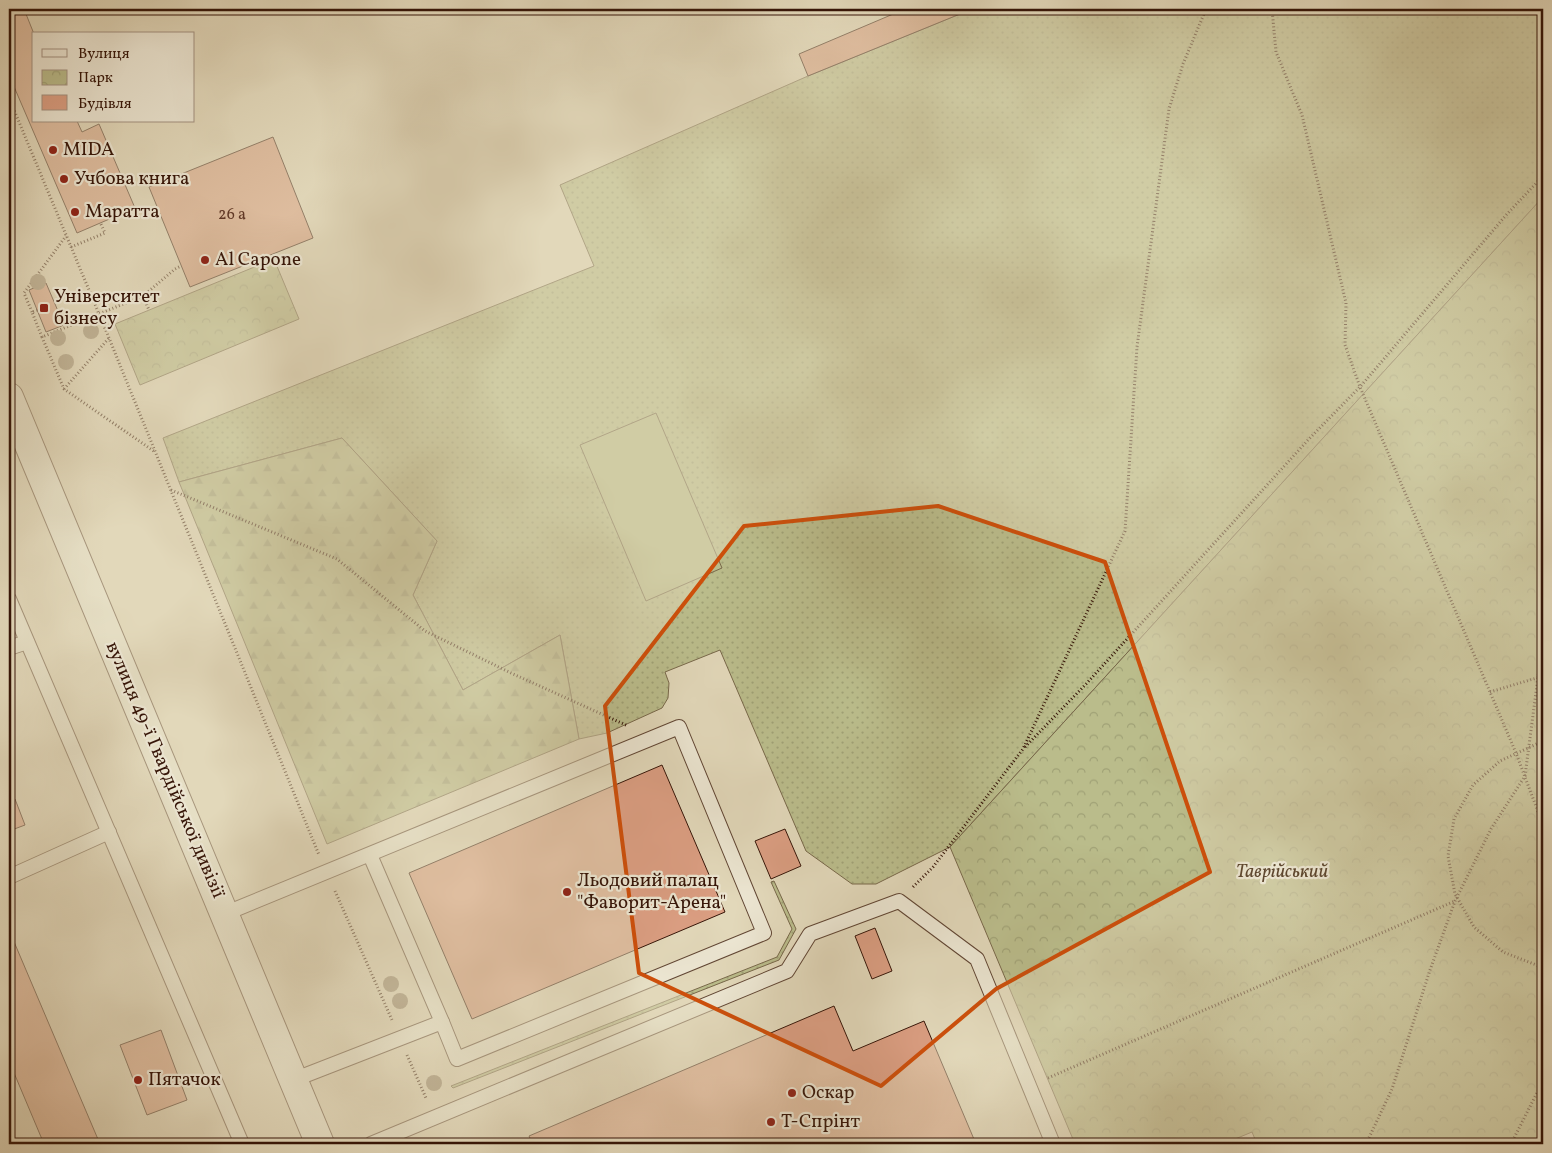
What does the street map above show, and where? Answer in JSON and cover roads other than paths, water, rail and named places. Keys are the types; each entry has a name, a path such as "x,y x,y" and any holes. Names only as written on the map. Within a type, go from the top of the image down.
{"street":[{"name":"вулиця 49-ї Гвардійської дивізії","path":"9,397 320,1144"}],"lane":[{"path":"9,599 242,1144"},
{"path":"9,648 27,642"},
{"path":"224,914 679,727 764,933 457,1059 370,855"},
{"path":"9,877 109,832"},
{"path":"371,1144 787,971 810,934 899,902 977,959 1053,1144"},
{"path":"293,1080 442,1022"}],"place":[{"name":"MIDA","path":"53,150"},
{"name":"Учбова книга","path":"64,179"},
{"name":"Маратта","path":"75,212"},
{"name":"Al Capone","path":"205,260"},
{"name":"Університет бізнесу","path":"44,308"},
{"name":"Льодовий палац \"Фаворит-Арена\"","path":"567,892"},
{"name":"Пятачок","path":"138,1080"},
{"name":"Оскар","path":"792,1093"},
{"name":"Т-Спрінт","path":"771,1122"}],"park label":[{"name":"Таврійський","path":"1282,872"}]}
